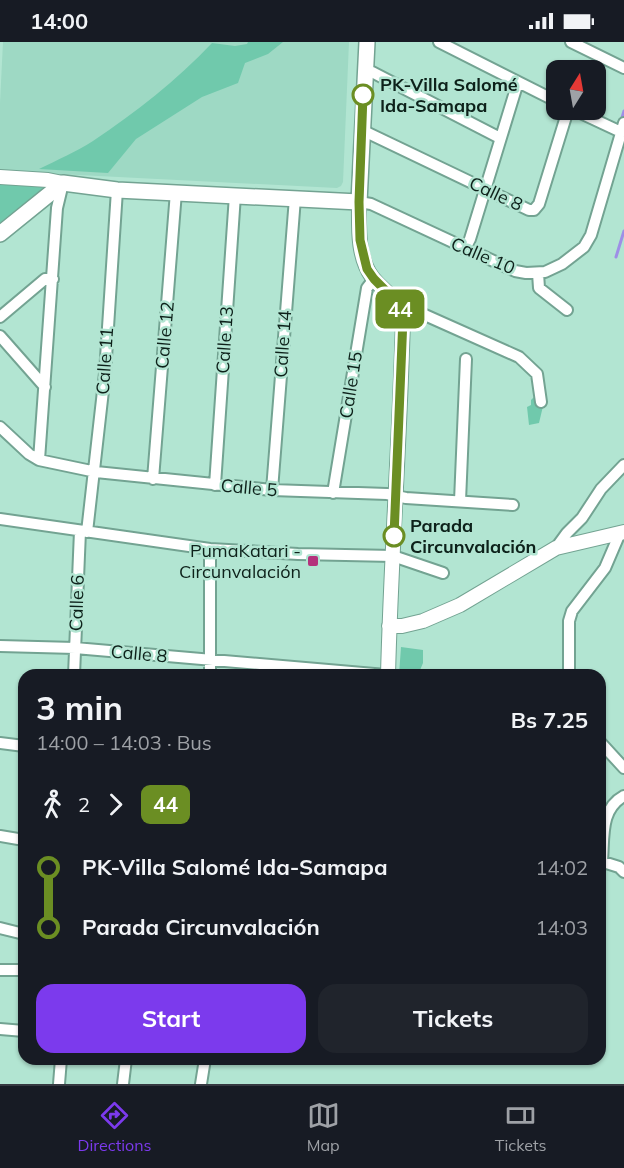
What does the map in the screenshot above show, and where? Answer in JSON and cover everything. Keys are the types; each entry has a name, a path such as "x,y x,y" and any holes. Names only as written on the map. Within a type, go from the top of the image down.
{"main road":[{"path":"0,234 63,183 117,190 359,202 367,42"}],"street":[{"path":"438,42 546,96"},
{"path":"571,42 624,68"},
{"path":"365,71 372,72 500,138"},
{"path":"465,249 518,82"},
{"name":"Calle 8","path":"361,133 368,133 529,210 537,208 565,120"},
{"path":"603,120 623,127"},
{"name":"Calle 10","path":"359,202 371,204 515,271 538,273 562,264 579,253 588,241 623,127"},
{"path":"0,177 63,183 57,208 39,460"},
{"name":"Calle 11","path":"84,532 96,472 117,190"},
{"name":"Calle 12","path":"153,478 176,192"},
{"name":"Calle 13","path":"215,485 235,195"},
{"name":"Calle 14","path":"272,490 295,198"},
{"path":"359,202 361,249 367,269 374,279 398,303 519,357 537,374 541,402"},
{"path":"538,273 539,288 567,310"},
{"path":"0,317 45,279 53,279"},
{"name":"Calle 15","path":"333,493 367,288 374,279"},
{"path":"387,669 397,496 403,318 398,303"},
{"path":"0,336 45,387"},
{"path":"460,501 466,359"},
{"name":"Calle 5","path":"0,427 29,454 39,460 96,472 272,490 513,505"},
{"path":"556,548 582,518 601,489 624,465"},
{"path":"0,516 84,532 210,549 393,556 443,573"},
{"name":"Calle 6","path":"74,669 84,532"},
{"path":"389,626 402,626 423,621 460,605 556,548 622,532"},
{"path":"569,669 569,621 572,610 605,568 622,532"},
{"path":"210,549 210,669"},
{"name":"Calle 8","path":"0,646 75,648 311,669"},
{"path":"0,743 18,745"},
{"path":"606,748 624,768"},
{"path":"606,821 607,813 614,802 624,796"},
{"path":"0,836 18,839"},
{"path":"606,863 619,867 624,872"},
{"path":"0,928 18,932"},
{"path":"0,970 18,970"},
{"path":"0,1029 18,1030"},
{"path":"58,1084 60,1065"},
{"path":"123,1084 125,1065"},
{"path":"201,1084 205,1065"}],"shaded area":[{"path":"3,42 349,42 343,182 337,188 0,171"},
{"path":"248,42 283,42 268,54 245,63 238,83 202,97 136,139 108,173 39,169 87,145 124,119 170,83 212,43 235,46"},
{"path":"0,182 42,185 43,189 0,223"},
{"path":"535,396 544,402 539,423 529,425 527,407 531,405 531,400"},
{"path":"401,647 423,650 420,669 399,669"}],"waterway":[{"path":"621,121 624,111"},
{"path":"616,257 624,231"}],"bus line":[{"name":"44","path":"363,95 359,202 363,258 374,279 398,303 403,318 394,536"}],"place":[{"name":"PK-Villa Salomé Ida-Samapa","path":"363,95"},
{"name":"Parada Circunvalación","path":"394,536"},
{"name":"PumaKatari - Circunvalación","path":"313,561"}]}
